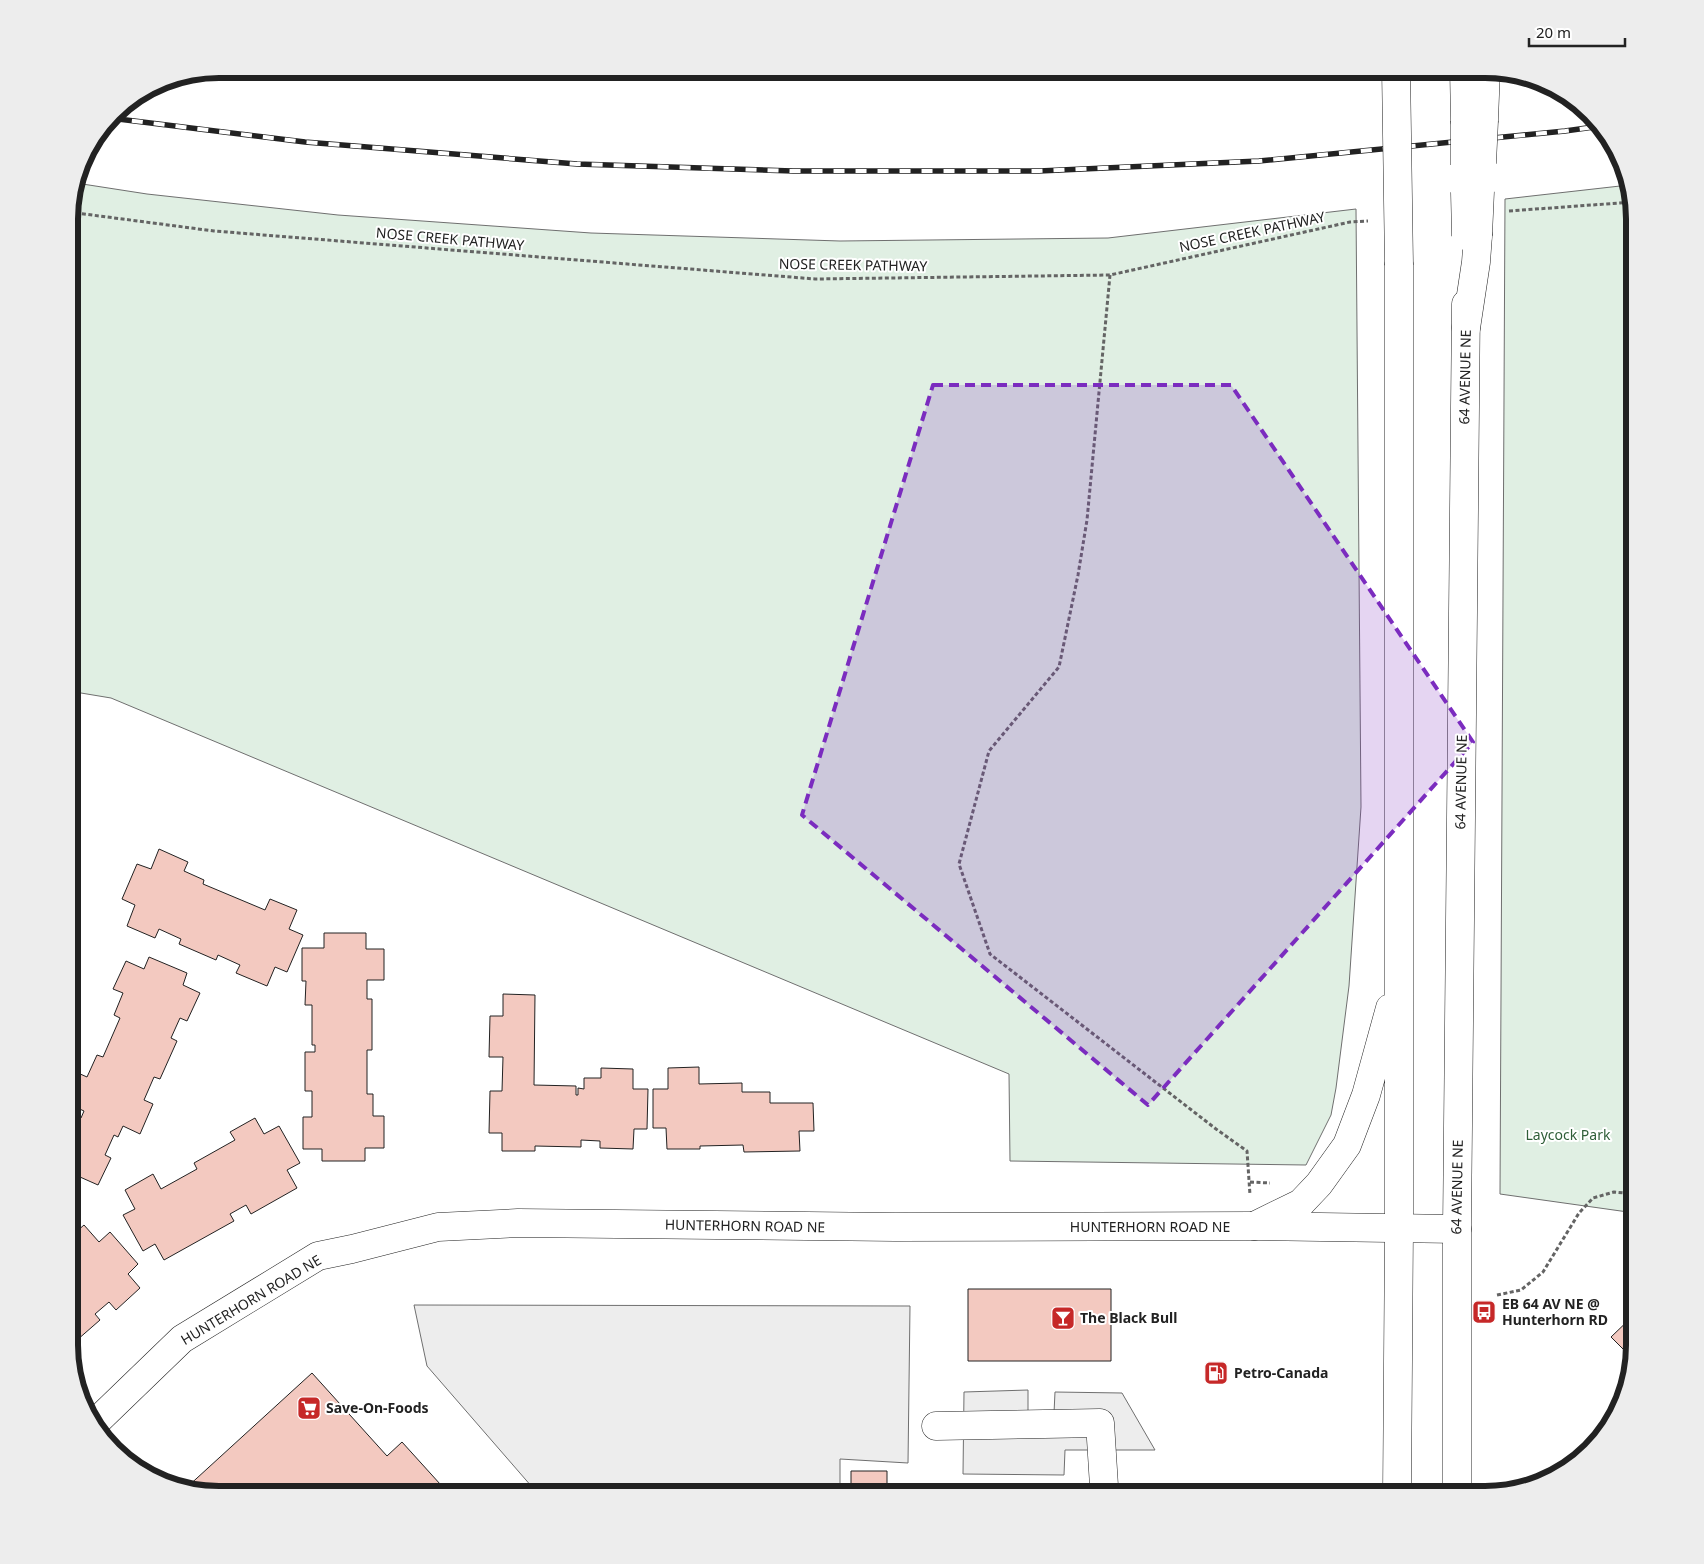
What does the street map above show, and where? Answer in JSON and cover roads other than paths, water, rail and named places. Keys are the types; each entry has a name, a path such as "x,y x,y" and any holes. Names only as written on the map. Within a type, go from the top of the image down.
{"main road":[{"path":"1396,78 1399,265 1399,1228 1397,1486"},
{"path":"1466,78 1474,121"},
{"path":"1474,121 1484,78"},
{"name":"64 AVENUE NE","path":"1457,1486 1456,1229 1466,328 1476,262 1472,235 1474,121"},
{"path":"1252,1226 1301,1202 1319,1184 1347,1145 1366,1095 1399,975"},
{"name":"HUNTERHORN ROAD NE","path":"99,1420 182,1339 318,1256 438,1227 518,1223 895,1227 1252,1226 1456,1229"},
{"path":"936,1426 1100,1423 1104,1486"}],"railway":[{"path":"118,119 305,142 577,164 793,171 1039,171 1259,161 1592,127"}],"place":[{"name":"EB 64 AV NE @ Hunterhorn RD","path":"1484,1312"},
{"name":"The Black Bull","path":"1063,1318"},
{"name":"Petro-Canada","path":"1216,1373"},
{"name":"Save-On-Foods","path":"309,1408"}],"park label":[{"name":"Laycock Park","path":"1568,1135"}]}
